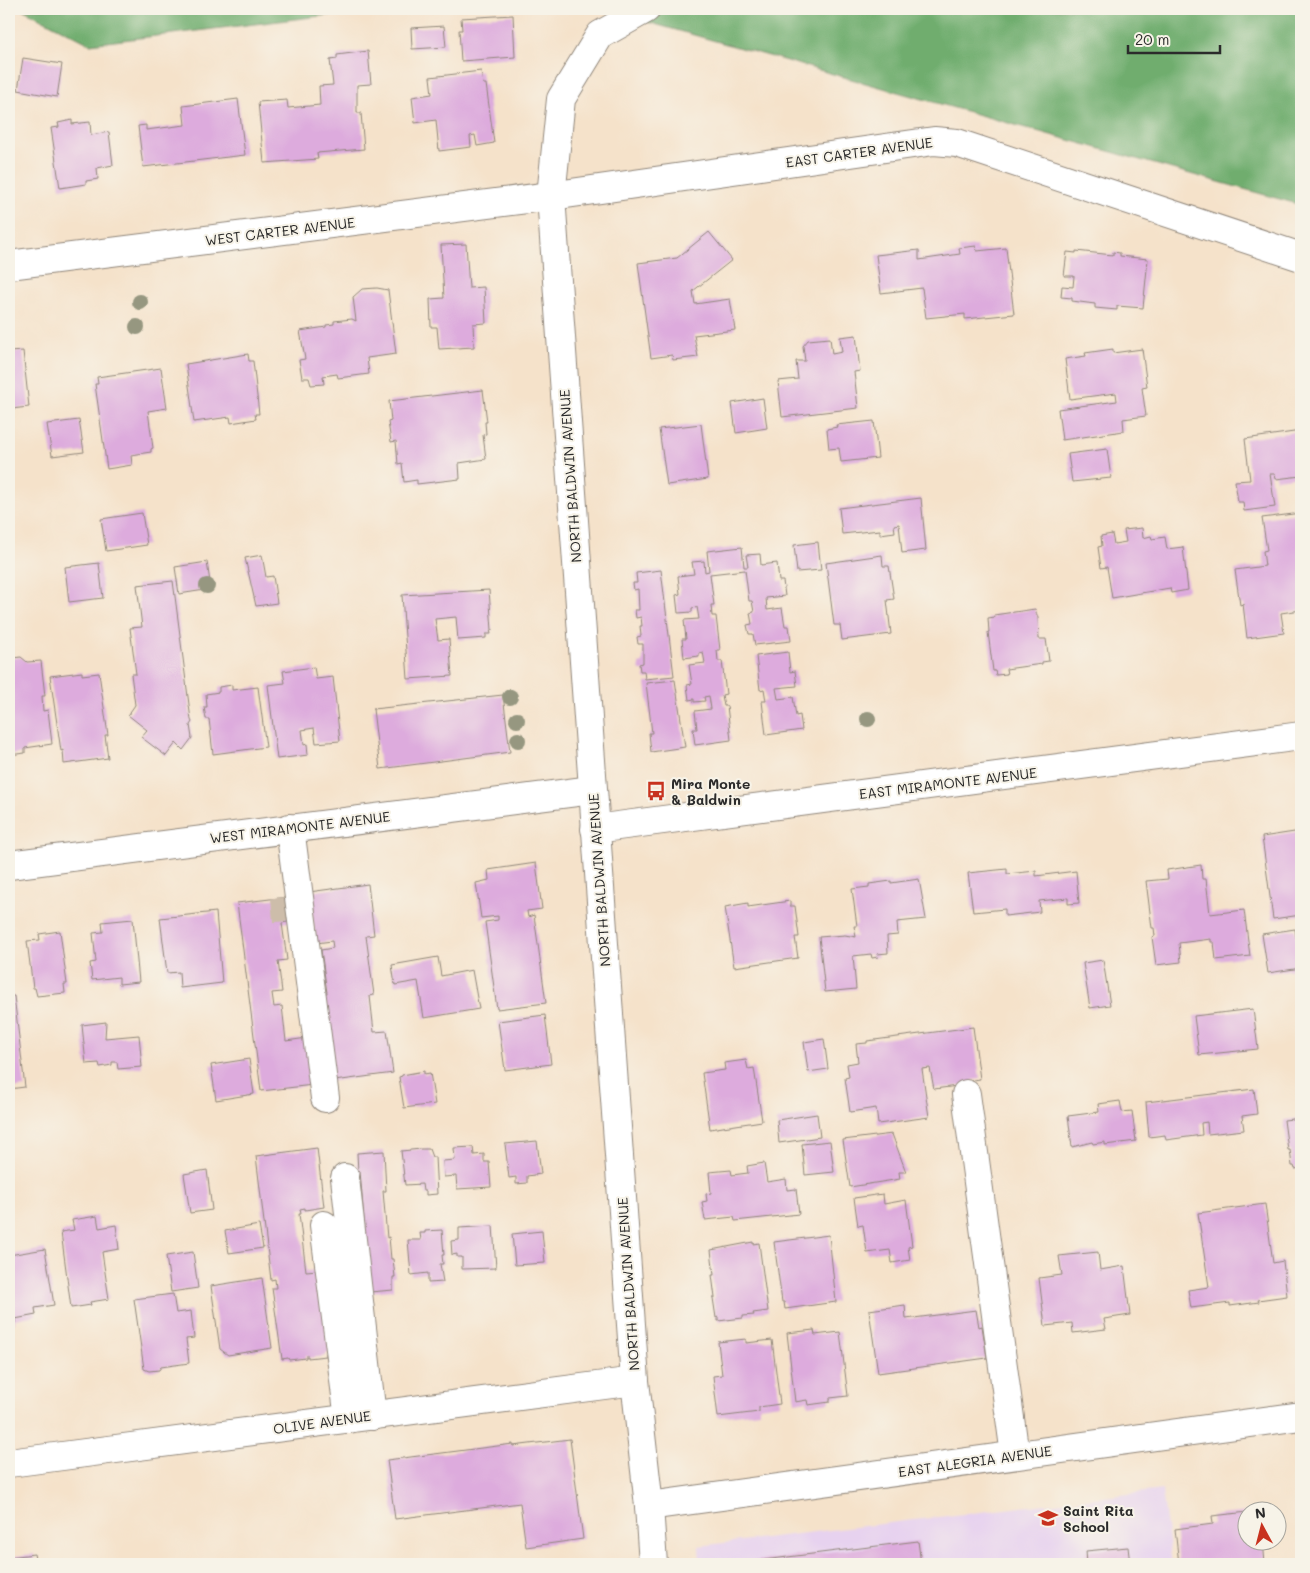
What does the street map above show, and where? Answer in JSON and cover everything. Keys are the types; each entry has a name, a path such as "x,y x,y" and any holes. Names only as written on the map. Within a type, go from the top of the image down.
{"street":[{"name":"NORTH BALDWIN AVENUE","path":"646,9 600,35 561,98 551,196 635,1381 649,1506 653,1564"},
{"name":"EAST CARTER AVENUE","path":"551,196 934,141 957,143 1301,258"},
{"name":"WEST CARTER AVENUE","path":"10,258 551,196"},
{"name":"EAST MIRAMONTE AVENUE","path":"595,829 1301,736"},
{"name":"WEST MIRAMONTE AVENUE","path":"9,865 592,790"},
{"path":"283,829 286,909 299,1026"},
{"path":"283,829 325,1098"},
{"path":"966,1094 1015,1455"},
{"path":"345,1178 360,1418"},
{"path":"324,1225 360,1418"},
{"name":"OLIVE AVENUE","path":"9,1463 635,1381"},
{"name":"EAST ALEGRIA AVENUE","path":"649,1506 1301,1416"}],"shaded area":[{"name":"Saint Rita School","path":"1162,1490 1172,1564 700,1564 699,1546"}],"green space":[{"path":"22,9 378,9 90,44"},
{"path":"601,9 1301,9 1301,205"}],"building":[{"path":"513,15 515,57 461,61 459,30 462,30 461,18"},
{"path":"444,26 446,47 412,49 411,28"},
{"path":"368,51 371,84 357,85 357,113 361,113 364,149 317,153 318,159 264,163 258,102 287,100 288,108 320,105 319,86 333,85 330,60 337,59 337,55"},
{"path":"23,58 62,64 57,97 18,90"},
{"path":"481,71 483,84 486,84 494,143 477,146 475,135 470,136 471,147 439,151 436,120 415,123 412,97 432,94 430,77"},
{"path":"238,99 245,155 143,167 138,126 146,125 146,130 185,125 183,106"},
{"path":"72,120 72,124 90,122 91,135 109,132 113,165 97,168 98,179 86,181 86,184 60,188 51,128 59,127 58,123"},
{"path":"709,232 732,260 693,291 695,304 730,299 735,330 694,335 698,357 673,360 672,355 651,358 638,263 677,258"},
{"path":"466,244 469,288 484,287 486,323 473,324 474,347 439,349 437,327 431,327 430,299 444,298 441,245"},
{"path":"976,246 977,251 1006,248 1014,314 965,319 965,314 926,318 922,288 881,293 876,255 919,250 919,260 960,254 959,248"},
{"path":"1076,251 1113,255 1113,252 1120,253 1120,256 1148,259 1143,308 1117,306 1117,310 1095,308 1095,304 1072,301 1072,298 1061,297 1062,286 1073,287 1074,276 1064,276 1067,252 1076,253"},
{"path":"377,288 388,290 396,354 367,358 369,374 338,378 337,374 323,376 324,384 311,385 309,378 302,378 299,360 305,359 300,331 326,327 326,325 334,324 334,321 352,319 356,321 353,297 362,289"},
{"path":"856,335 860,371 854,372 858,408 782,417 778,381 798,379 796,361 805,361 803,346 808,340 830,338 832,354 842,352 840,337"},
{"path":"1113,349 1113,353 1142,349 1147,387 1142,388 1146,416 1123,419 1124,431 1062,440 1058,409 1117,401 1116,393 1070,399 1065,359 1086,356 1085,353"},
{"path":"23,351 29,407 11,409 12,418 9,419 9,352"},
{"path":"248,354 249,361 253,361 259,414 255,414 256,419 231,423 230,417 194,422 186,364"},
{"path":"161,368 167,408 148,411 153,448 151,452 131,455 132,465 107,469 95,384 98,384 97,377"},
{"path":"483,390 487,422 485,422 486,434 483,435 486,459 459,463 460,479 417,484 417,480 404,482 402,463 398,464 396,441 391,442 388,422 391,421 389,401"},
{"path":"763,398 767,428 736,433 732,403"},
{"path":"79,420 84,452 52,456 47,424"},
{"path":"874,421 878,458 841,462 839,448 829,449 827,429 837,427 836,425"},
{"path":"701,424 708,479 667,485 659,429"},
{"path":"1301,431 1301,476 1276,479 1275,474 1270,474 1275,507 1244,511 1243,502 1238,502 1235,481 1250,480 1245,439"},
{"path":"1107,449 1111,478 1072,482 1068,454"},
{"path":"921,498 926,550 902,553 899,524 894,525 895,532 880,534 880,530 842,534 839,508"},
{"path":"142,513 147,545 106,551 101,519"},
{"path":"1301,513 1301,610 1281,613 1284,633 1247,638 1243,604 1240,605 1235,570 1265,566 1263,551 1267,550 1262,518"},
{"path":"1142,528 1143,538 1151,536 1152,539 1165,537 1167,549 1183,547 1188,590 1171,593 1170,588 1112,598 1107,567 1101,568 1098,547 1102,546 1101,536 1112,534 1114,544 1126,542 1124,530"},
{"path":"818,542 821,570 797,572 794,545"},
{"path":"742,547 744,567 748,567 746,555 760,554 761,565 777,563 779,581 783,581 785,596 766,598 767,610 782,608 785,626 789,626 791,641 755,645 753,634 749,634 747,625 752,624 750,613 754,612 752,601 749,601 745,570 710,574 714,605 711,605 712,616 716,616 720,650 717,650 718,661 722,661 726,694 722,695 724,706 727,706 731,740 695,745 693,729 697,729 695,711 711,709 709,696 704,697 705,701 694,702 694,699 689,700 687,685 692,684 689,665 705,663 703,652 699,653 699,656 684,658 682,639 686,639 684,620 699,619 697,607 692,608 692,612 678,613 676,595 680,594 678,576 694,574 692,562 704,561 705,572 709,571 707,551"},
{"path":"262,555 266,577 273,576 277,603 256,606 245,558"},
{"path":"882,555 883,566 889,566 894,599 887,600 891,634 842,640 840,625 834,625 826,563"},
{"path":"207,562 211,589 179,594 175,567"},
{"path":"99,563 103,598 69,602 65,567"},
{"path":"661,570 674,676 645,679 644,671 640,671 639,664 643,663 643,644 638,644 637,637 641,636 640,626 642,626 641,617 636,618 635,610 639,610 638,589 634,590 633,583 637,583 636,573"},
{"path":"173,581 192,722 190,725 192,738 183,750 176,743 166,756 141,737 147,730 128,715 135,705 131,674 136,674 130,628 142,627 137,585"},
{"path":"489,590 491,634 486,634 486,638 458,640 456,617 435,619 438,640 449,639 452,676 408,679 402,595"},
{"path":"1035,609 1038,618 1039,639 1046,639 1049,661 1042,662 1042,664 1006,669 1007,674 996,675 995,671 993,671 988,618 995,617 994,615"},
{"path":"788,652 790,672 795,671 797,686 776,688 778,699 793,697 796,716 800,715 802,730 766,735 762,701 766,701 764,689 760,690 756,656"},
{"path":"21,657 27,662 41,661 45,696 42,696 43,711 48,710 52,744 25,748 25,753 9,755 9,663 12,658"},
{"path":"314,667 316,679 333,677 340,741 316,743 314,728 302,730 304,745 307,744 308,755 277,759 268,685 285,683 283,671"},
{"path":"82,672 82,675 99,673 108,735 105,735 108,758 64,764 50,676"},
{"path":"675,680 685,747 651,752 649,733 652,733 646,683"},
{"path":"232,685 232,690 258,687 266,747 213,754 209,719 206,719 204,707 207,707 206,694 219,692 219,687"},
{"path":"503,695 510,752 380,769 373,709"},
{"path":"1301,831 1301,915 1273,919 1262,837"},
{"path":"536,863 542,909 527,911 528,917 534,915 546,1003 497,1009 485,922 498,920 498,916 481,918 476,883 489,880 488,870"},
{"path":"1201,865 1202,879 1206,879 1210,914 1244,910 1250,956 1216,960 1214,942 1211,942 1211,939 1179,943 1181,962 1156,965 1152,937 1155,936 1154,928 1152,928 1146,881 1168,879 1167,870"},
{"path":"1007,869 1007,874 1036,871 1036,876 1076,871 1079,903 1068,904 1068,898 1039,901 1040,912 1005,916 1005,909 973,912 968,873"},
{"path":"919,879 926,919 897,922 898,935 887,936 888,953 877,954 878,957 872,958 871,954 853,956 856,989 825,992 819,937 845,935 856,937 854,926 857,926 852,889 869,887 869,884"},
{"path":"368,884 374,935 366,936 374,995 370,996 374,1032 387,1031 393,1073 327,1082 323,994 327,993 321,950 333,948 332,941 316,943 309,892"},
{"path":"295,896 298,920 282,923 287,960 278,961 282,992 272,993 274,1007 282,1006 286,1041 307,1038 313,1085 261,1091 237,903"},
{"path":"790,901 790,906 795,906 799,937 795,937 798,958 734,967 725,907 748,903 748,907"},
{"path":"216,912 222,983 180,988 179,972 167,973 160,918"},
{"path":"133,919 139,982 119,984 119,977 92,980 90,963 96,962 93,933 103,932 102,922"},
{"path":"1295,929 1301,968 1268,973 1262,934"},
{"path":"60,931 67,984 64,984 65,993 37,996 35,988 33,988 27,941 40,940 39,934"},
{"path":"438,957 441,976 472,970 479,1009 424,1018 418,981 395,985 392,965"},
{"path":"1103,960 1110,1005 1090,1008 1083,963"},
{"path":"9,991 11,996 14,996 25,1087 9,1089"},
{"path":"1253,1009 1258,1049 1199,1055 1194,1016"},
{"path":"545,1015 551,1064 505,1070 498,1021"},
{"path":"106,1022 105,1038 139,1035 142,1067 118,1069 117,1062 100,1067 99,1063 86,1064 82,1025"},
{"path":"973,1027 980,1079 973,1080 973,1084 934,1089 930,1068 922,1069 929,1117 878,1124 876,1108 850,1112 845,1078 849,1077 847,1064 858,1062 856,1044"},
{"path":"824,1039 828,1069 808,1072 804,1042"},
{"path":"249,1059 254,1094 216,1100 211,1065"},
{"path":"746,1060 748,1069 754,1068 762,1121 710,1129 702,1073 725,1070 724,1063"},
{"path":"424,1071 424,1074 430,1073 435,1104 404,1108 399,1077"},
{"path":"1254,1089 1257,1114 1242,1116 1244,1130 1208,1134 1207,1122 1201,1123 1202,1135 1166,1140 1165,1135 1149,1137 1146,1102"},
{"path":"1120,1101 1122,1112 1132,1111 1136,1141 1105,1145 1105,1142 1093,1144 1092,1142 1072,1147 1068,1116 1099,1112 1098,1104"},
{"path":"817,1114 820,1137 779,1143 777,1120"},
{"path":"1301,1118 1301,1168 1295,1169 1292,1166 1290,1150 1288,1150 1284,1120"},
{"path":"892,1134 906,1172 899,1172 900,1179 850,1187 843,1140"},
{"path":"537,1141 541,1174 527,1176 527,1183 516,1184 516,1177 509,1178 505,1144"},
{"path":"830,1141 834,1172 805,1175 802,1144"},
{"path":"473,1147 474,1155 484,1154 484,1162 489,1162 491,1187 457,1189 456,1176 444,1177 443,1161 455,1160 454,1148"},
{"path":"317,1148 324,1207 300,1209 301,1214 299,1214 306,1271 318,1270 330,1353 326,1353 326,1356 282,1359 272,1288 276,1288 275,1279 271,1280 256,1156"},
{"path":"429,1149 432,1157 435,1157 437,1194 426,1195 422,1184 405,1185 401,1151"},
{"path":"384,1151 386,1191 383,1191 387,1238 389,1237 395,1277 393,1277 393,1290 370,1292 357,1153"},
{"path":"764,1163 767,1182 786,1179 787,1190 796,1189 799,1214 735,1221 734,1217 705,1220 702,1202 707,1201 706,1194 711,1193 709,1172 731,1170 732,1175 748,1173 747,1166"},
{"path":"207,1170 212,1210 190,1213 184,1174"},
{"path":"883,1194 884,1204 906,1200 912,1246 908,1247 910,1260 892,1263 890,1250 867,1253 863,1225 858,1226 854,1198"},
{"path":"1265,1204 1273,1263 1283,1261 1287,1296 1230,1306 1230,1303 1191,1308 1188,1290 1209,1287 1198,1213"},
{"path":"97,1216 99,1228 116,1225 119,1249 102,1252 109,1299 90,1302 91,1305 71,1308 61,1232 74,1230 72,1220"},
{"path":"259,1225 263,1248 229,1253 225,1231"},
{"path":"493,1226 496,1268 462,1269 462,1257 457,1257 457,1254 452,1255 451,1241 459,1240 459,1228"},
{"path":"442,1230 444,1255 442,1255 443,1264 440,1264 443,1282 428,1283 428,1273 411,1275 408,1240 421,1240 420,1233 425,1233 425,1231"},
{"path":"542,1231 545,1263 515,1265 512,1234"},
{"path":"829,1235 836,1302 785,1309 784,1302 782,1302 774,1242"},
{"path":"753,1242 753,1244 759,1243 768,1311 753,1313 754,1315 743,1316 743,1318 718,1321 713,1298 715,1298 711,1250"},
{"path":"45,1249 54,1305 35,1308 36,1315 15,1319 15,1323 9,1324 9,1255"},
{"path":"193,1252 198,1288 171,1292 166,1256"},
{"path":"1098,1252 1100,1270 1124,1266 1130,1315 1104,1319 1106,1329 1073,1333 1072,1323 1045,1326 1039,1278 1062,1275 1059,1256"},
{"path":"262,1278 272,1348 228,1355 220,1349 211,1286"},
{"path":"173,1294 176,1313 191,1311 194,1338 186,1339 189,1363 161,1367 159,1370 149,1371 144,1369 134,1299"},
{"path":"905,1305 906,1319 976,1310 979,1327 982,1326 987,1358 878,1373 869,1310"},
{"path":"814,1330 815,1335 840,1332 848,1396 830,1398 830,1402 808,1405 807,1400 795,1402 787,1333"},
{"path":"746,1339 746,1343 772,1340 780,1404 759,1407 759,1412 718,1417 713,1376 722,1375 718,1342"},
{"path":"570,1439 583,1539 526,1547 520,1503 395,1519 387,1460 513,1444 513,1446"},
{"path":"1238,1513 1238,1550 1264,1550 1265,1564 1179,1564 1175,1529 1213,1524 1212,1516"},
{"path":"918,1541 921,1564 739,1564 739,1563"},
{"path":"1128,1547 1130,1564 1087,1564 1086,1551"},
{"path":"34,1554 36,1564 9,1564 9,1557"}],"tunnel":[{"path":"285,897 287,921"}],"place":[{"name":"Mira Monte & Baldwin","path":"656,791"},
{"name":"Saint Rita School","path":"1048,1518"}]}
